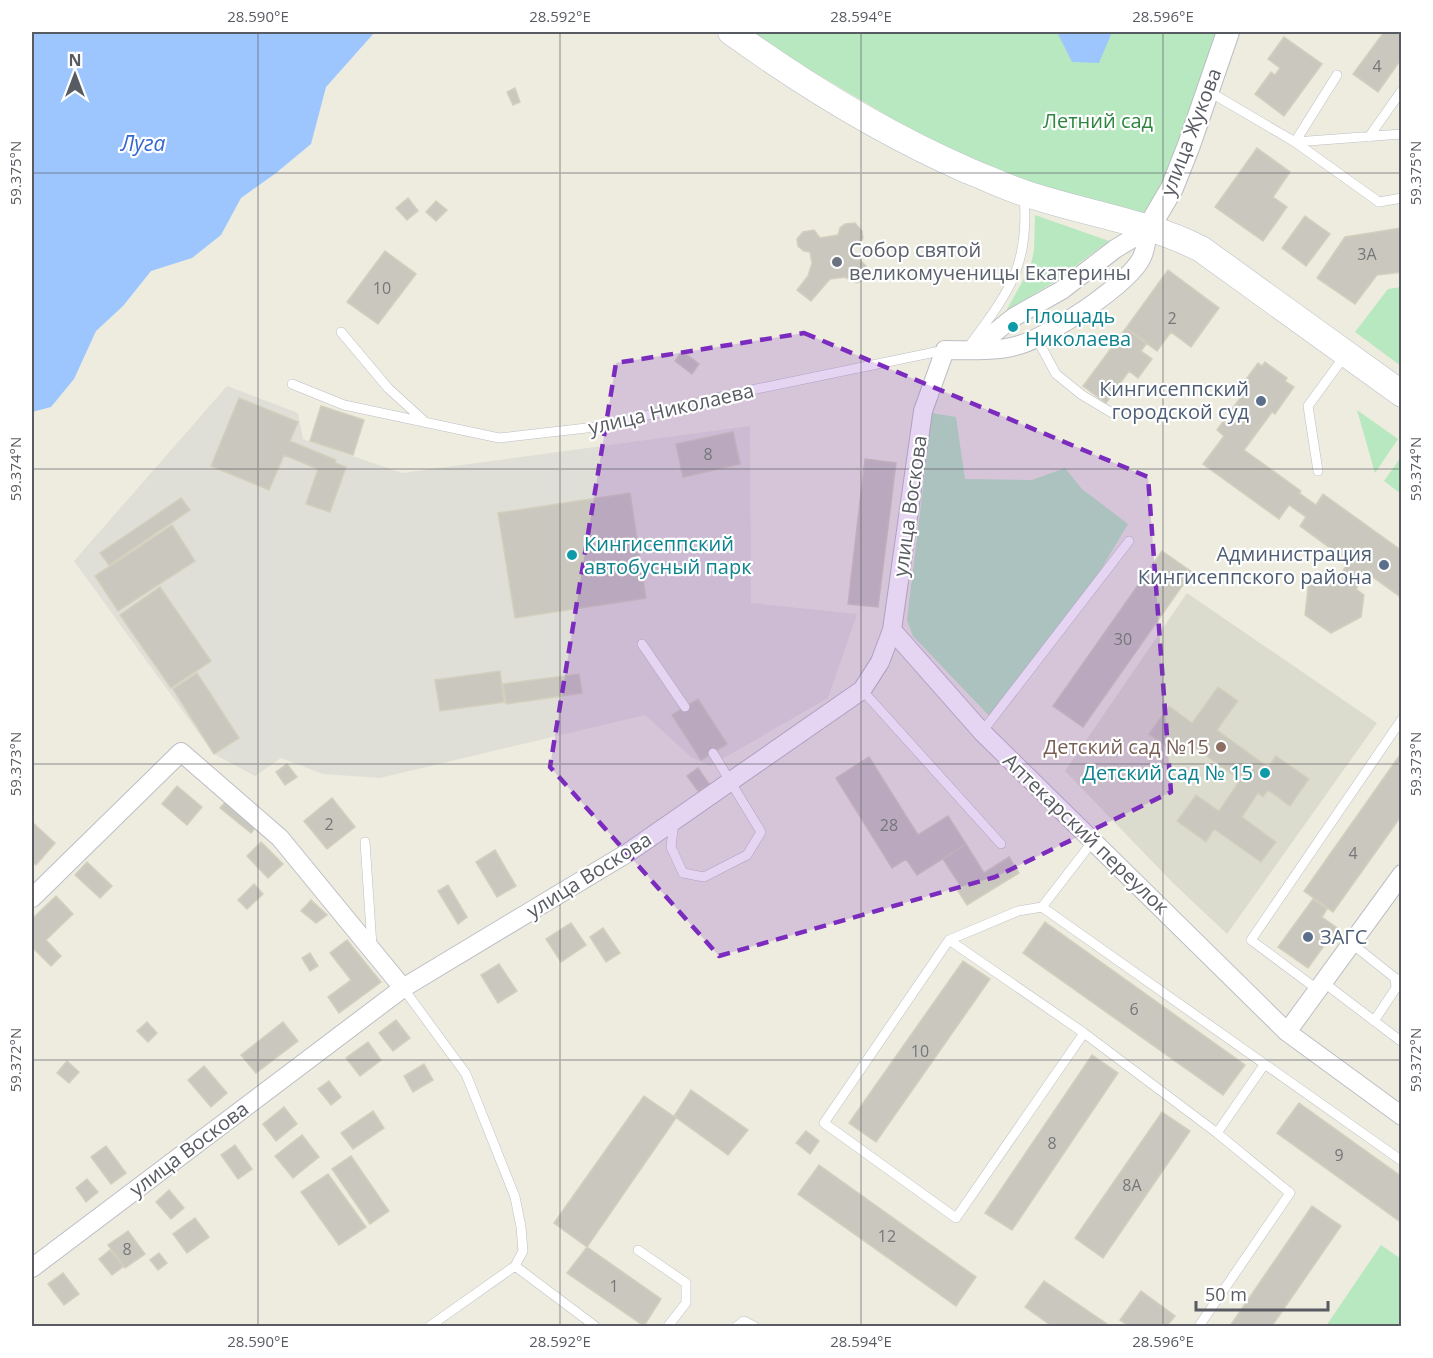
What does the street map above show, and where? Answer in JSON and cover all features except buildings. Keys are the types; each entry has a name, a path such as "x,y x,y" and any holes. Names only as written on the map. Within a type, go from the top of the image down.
{"main road":[{"path":"731,32 821,93 886,132 945,160 1024,194 1187,242 1208,246 1401,383"},
{"path":"1187,242 1201,249 1401,394"}],"street":[{"name":"улица Жукова","path":"1148,229 1172,188 1228,32"},
{"path":"945,350 973,350 1019,345 1037,339 1080,313 1127,276 1142,257 1148,229"},
{"path":"973,350 1014,317 1062,290 1115,249 1148,229"},
{"name":"улица Воскова","path":"32,1268 403,988 629,852 862,690 880,662 892,630 923,411 945,350"},
{"name":"Аптекарский переулок","path":"892,630 982,732 1287,1032 1401,1116"},
{"path":"32,898 181,752 280,838 403,988"},
{"path":"1287,1032 1401,874"}],"lane":[{"path":"1295,142 1337,75"},
{"path":"1369,136 1401,90"},
{"path":"1208,91 1295,142 1379,201 1401,198"},
{"path":"1295,142 1401,134"},
{"path":"973,350 1013,282 1025,240 1024,194"},
{"path":"340,332 388,388 424,422"},
{"path":"1037,339 1056,374 1082,395 1112,413"},
{"name":"улица Николаева","path":"292,384 344,405 500,438 604,426 732,394 945,350"},
{"path":"1318,471 1308,406 1346,354"},
{"path":"982,732 1129,541"},
{"path":"642,644 685,707"},
{"path":"862,690 1001,844"},
{"path":"1401,719 1251,940 1374,1021 1401,1042"},
{"path":"674,821 671,847 683,873 704,877 747,855 761,832 713,753"},
{"path":"1084,1033 956,1218 824,1123 949,940 1018,911 1042,907 1093,841"},
{"path":"365,842 373,951"},
{"path":"1042,907 1401,1161"},
{"path":"949,940 1084,1033 1218,1133 1290,1192 1199,1326"},
{"path":"1351,943 1398,979 1396,988 1374,1021"},
{"path":"403,988 465,1074 515,1197 521,1227 522,1251 515,1266 430,1326"},
{"path":"1218,1133 1264,1065"},
{"path":"638,1250 686,1283 686,1303 668,1326"},
{"path":"515,1266 595,1326"},
{"path":"737,1326 744,1321 754,1326"}],"highlighted area":[{"path":"804,333 1148,477 1171,792 995,877 719,956 550,767 616,363"}],"shaded area":[{"path":"227,386 298,413 303,439 402,473 750,426 751,603 857,614 828,698 710,766 691,757 645,715 380,778 323,774 281,758 255,776 214,754 74,561"},
{"name":"Детский сад №15","path":"1187,593 1377,723 1227,934 1173,883 1065,771"}],"green space":[{"name":"Летний сад","path":"746,32 1229,32 1148,229 1008,187"},
{"path":"1035,215 1109,241 1054,282 1006,311 1030,268 1034,251"},
{"path":"1402,287 1401,366 1355,332 1388,289"},
{"path":"1357,410 1398,439 1375,473"},
{"path":"932,413 956,417 965,479 1032,480 1065,468 1082,489 1128,524 1083,600 992,719 913,636 907,620"},
{"path":"1401,457 1401,494 1384,481"},
{"path":"1381,1245 1401,1259 1401,1326 1326,1326"}],"water":[{"name":"Луга","path":"32,32 375,32 326,87 311,144 241,198 221,235 192,258 151,271 123,306 96,331 74,379 51,407 32,412"},
{"path":"1057,32 1112,32 1099,63 1072,62"}],"place":[{"name":"Собор святой великомученицы Екатерины","path":"837,262"},
{"name":"Площадь Николаева","path":"1013,327"},
{"name":"Кингисеппский городской суд","path":"1261,401"},
{"name":"Кингисеппский автобусный парк","path":"572,555"},
{"name":"Администрация Кингисеппского района","path":"1384,565"},
{"name":"Детский сад №15","path":"1221,747"},
{"name":"Детский сад № 15","path":"1265,773"},
{"name":"ЗАГС","path":"1308,937"}]}
